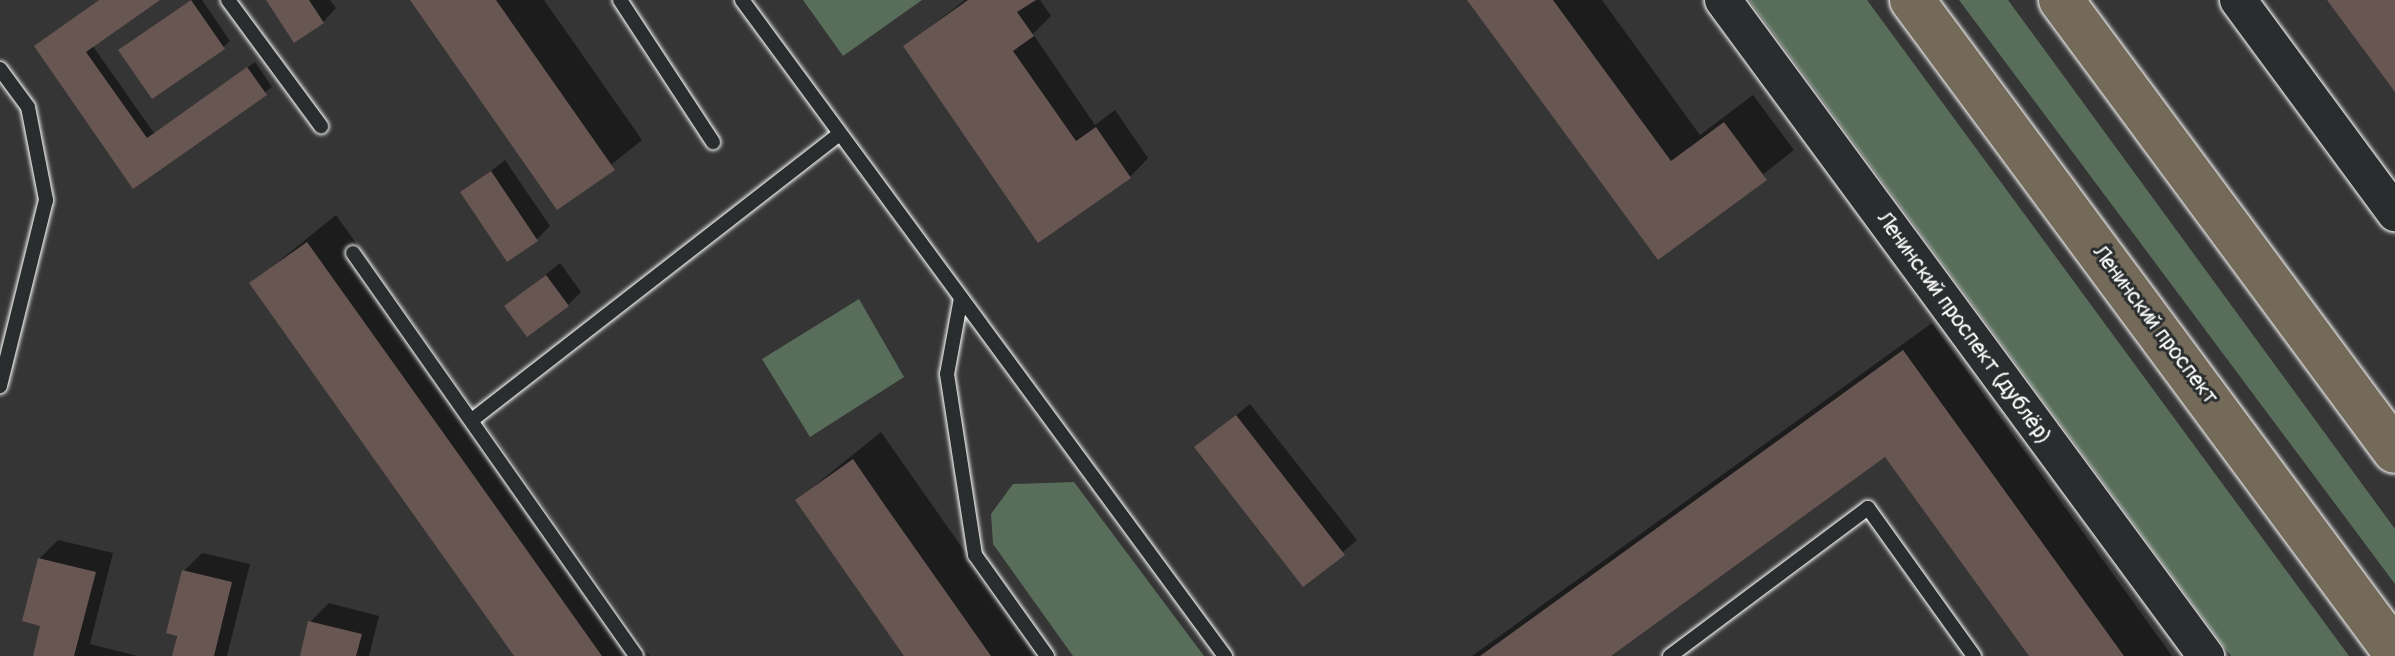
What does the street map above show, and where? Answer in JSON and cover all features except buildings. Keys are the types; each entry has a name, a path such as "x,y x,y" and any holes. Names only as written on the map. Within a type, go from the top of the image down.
{"main road":[{"name":"Ленинский проспект","path":"1912,0 2395,652"},
{"path":"2061,0 2395,451"}],"street":[{"name":"Ленинский проспект (дублёр)","path":"1723,0 2206,656"},
{"path":"2238,0 2395,213"}],"lane":[{"path":"228,0 321,126"},
{"path":"620,0 713,142"},
{"path":"742,0 1225,656"},
{"path":"0,69 28,107 46,200 0,386"},
{"path":"472,420 840,134"},
{"path":"353,253 636,656"},
{"path":"961,298 947,374 975,555 1047,656"},
{"path":"1670,656 1868,508 1974,656"}],"green space":[{"path":"803,0 922,0 843,56"},
{"path":"1749,0 1867,0 2349,656 2231,656"},
{"path":"1959,0 2008,0 2395,529 2395,584"},
{"path":"859,299 904,377 810,437 762,359"},
{"path":"1074,482 1204,656 1073,656 993,544 991,514 1013,484"}]}
